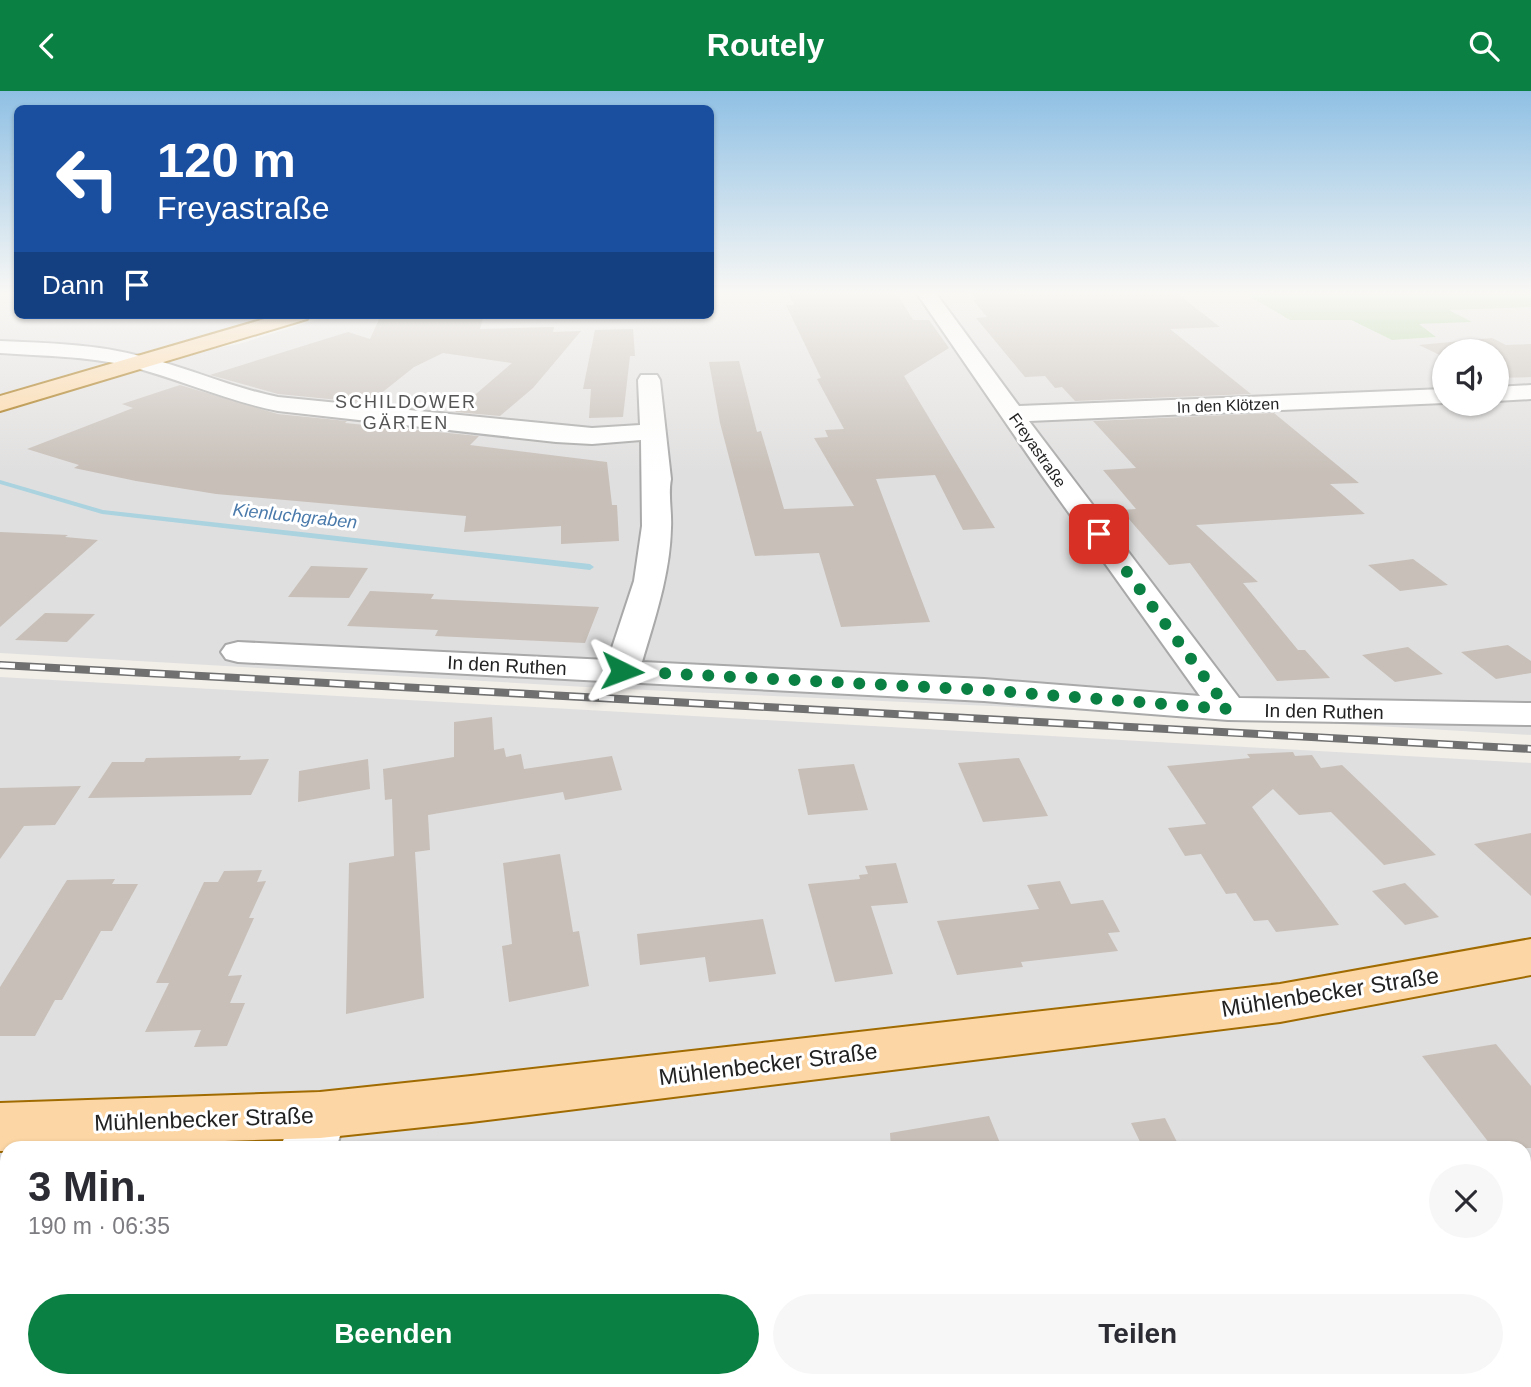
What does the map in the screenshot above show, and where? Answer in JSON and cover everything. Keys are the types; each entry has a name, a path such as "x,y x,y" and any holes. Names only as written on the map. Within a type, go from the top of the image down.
{"main road":[{"path":"0,404 170,352"},
{"name":"Mühlenbecker Straße","path":"0,1127 314,1131 1280,1003 1531,957"}],"street":[{"path":"64,352 137,362 233,393 278,404 556,434 592,436 653,432"},
{"name":"Freyastraße","path":"969,352 1228,709"},
{"path":"622,671 650,581 656,527 649,380"},
{"path":"1509,393 1531,392"},
{"name":"In den Klötzen","path":"1013,414 1432,397"},
{"name":"In den Ruthen","path":"238,652 984,690 1228,709 1531,714"}],"shaded area":[{"path":"0,352 165,352 143,361 191,352 1432,352 1432,416 1509,416 1509,352 1531,352 1531,735 1225,717 603,688 0,653 0,411 126,366 0,399"},
{"path":"0,677 1531,763 1531,1141 0,1141"}],"building":[{"path":"282,352 563,352 533,388 500,416 455,412 512,363 443,353 414,367 369,403 278,394 210,375"},
{"path":"590,352 635,352 635,356 630,356 623,417 589,418 591,389 583,389"},
{"path":"809,352 942,352 904,376 995,528 963,530 935,475 876,479 930,622 841,627 819,553 755,556 720,423 709,362 739,361 757,432 761,431 784,509 854,506 814,438 828,437 825,430 844,429 817,379 821,378"},
{"path":"1005,352 1199,352 1251,394 1075,401 1062,387 1055,388 1045,376 1025,377"},
{"path":"1509,352 1531,352 1531,377 1509,378"},
{"path":"180,385 278,414 479,436 470,445 607,462 612,505 617,505 619,541 561,544 561,526 464,532 466,516 216,494 74,468 79,465 27,449 133,408 122,404"},
{"path":"1274,413 1359,483 1330,484 1365,514 1196,525 1258,582 1243,583 1298,650 1305,650 1330,678 1277,681 1190,563 1169,565 1121,510 1136,509 1103,470 1136,468 1093,421"},
{"path":"0,532 68,535 65,537 98,540 0,627"},
{"path":"1413,559 1448,585 1400,591 1368,565"},
{"path":"311,566 368,568 349,598 288,597"},
{"path":"370,591 434,594 431,599 599,607 585,643 435,636 438,630 347,626"},
{"path":"45,613 95,614 67,642 15,640"},
{"path":"1508,645 1531,661 1531,673 1496,679 1461,652"},
{"path":"1408,647 1443,674 1395,682 1362,655"},
{"path":"492,717 494,750 504,748 506,757 521,754 524,769 612,756 622,790 565,800 563,792 428,815 430,850 415,852 424,998 346,1014 349,863 394,856 392,799 385,800 383,769 454,757 454,722"},
{"path":"1293,752 1295,756 1312,755 1321,768 1342,765 1436,855 1384,865 1331,812 1299,815 1273,789 1252,807 1339,925 1276,932 1268,920 1254,921 1236,893 1226,894 1201,854 1185,856 1168,828 1206,824 1167,766 1250,758 1247,754"},
{"path":"241,756 239,760 269,759 251,795 88,798 112,762 144,762 146,758"},
{"path":"1019,758 1048,816 983,822 958,763"},
{"path":"368,759 370,789 298,802 299,771"},
{"path":"854,764 868,810 808,815 798,769"},
{"path":"81,786 55,825 24,826 0,859 0,788"},
{"path":"1531,833 1531,896 1474,844"},
{"path":"560,854 573,932 579,931 589,986 509,1002 502,946 512,944 503,863"},
{"path":"896,863 908,903 871,906 893,974 835,982 808,884 860,879 859,875 868,874 865,866"},
{"path":"262,870 257,882 266,881 249,918 254,918 228,976 242,975 230,1003 245,1003 227,1046 194,1047 201,1030 145,1032 169,983 156,983 204,882 218,882 224,871"},
{"path":"115,879 112,884 138,884 112,931 101,931 62,1000 55,1000 35,1036 0,1036 0,987 67,880"},
{"path":"1060,881 1071,904 1103,900 1120,932 1108,933 1118,951 1021,962 1023,967 957,975 937,921 1039,909 1027,885"},
{"path":"1405,883 1439,917 1405,925 1372,891"},
{"path":"763,919 776,974 709,982 705,957 640,965 637,934"},
{"path":"1496,1044 1531,1086 1531,1141 1488,1141 1422,1056"},
{"path":"989,1116 999,1141 891,1141 890,1133"},
{"path":"1165,1118 1176,1141 1140,1141 1131,1123"}],"waterway":[{"name":"Kienluchgraben","path":"0,482 102,512 590,567"}],"railway":[{"path":"0,665 1531,749"}],"district":[{"name":"SCHILDOWER GÄRTEN","path":"406,412"}],"route":[{"path":"622,671 984,690 1228,709 1099,534"}]}
